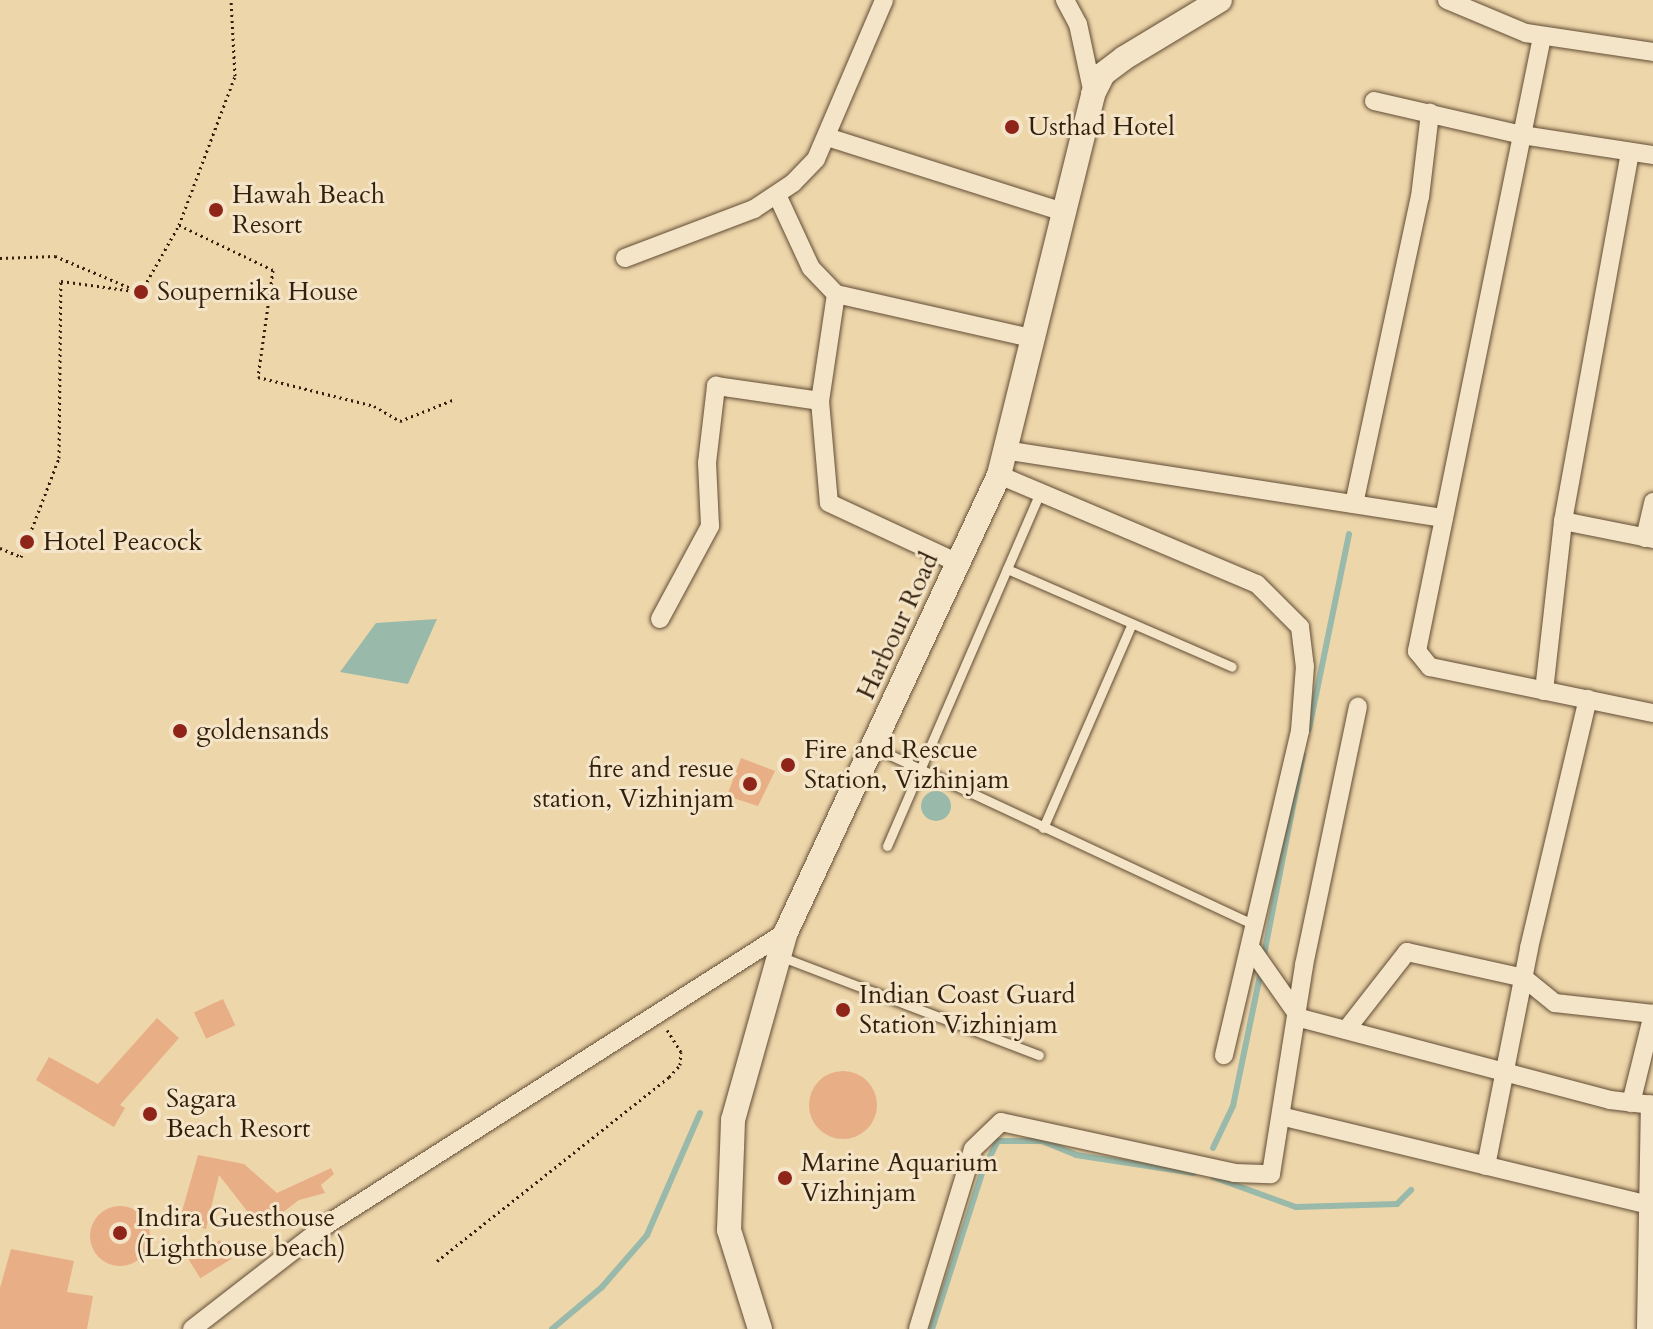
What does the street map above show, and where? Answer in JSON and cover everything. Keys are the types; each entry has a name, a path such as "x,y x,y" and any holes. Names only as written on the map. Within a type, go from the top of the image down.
{"street":[{"path":"625,258 778,197 816,159 884,0"},
{"path":"1065,0 1078,24 1093,94"},
{"name":"Harbour Road","path":"760,1329 729,1230 733,1120 782,944 999,475 1093,94 1103,74 1124,58 1220,0"},
{"path":"1447,0 1542,37 1653,52"},
{"path":"1542,37 1417,651 1421,660 1430,667 1653,713"},
{"path":"1374,101 1522,135 1653,155"},
{"path":"1354,504 1420,197 1430,113"},
{"path":"827,137 1063,212"},
{"path":"1544,691 1563,521 1630,152"},
{"path":"778,197 811,268 836,294 1032,338"},
{"path":"836,294 820,401 829,503 958,563"},
{"path":"660,619 710,526 707,463 716,386 820,401"},
{"path":"1004,450 1444,518"},
{"path":"999,475 1257,584 1300,627 1305,666 1300,731 1253,951 1224,1055"},
{"path":"1563,521 1649,538 1653,502"},
{"path":"1486,1166 1524,978 1588,699"},
{"path":"918,1329 973,1149 1001,1122 1234,1173 1271,1174 1285,1117 1300,1018 1304,965 1358,707"},
{"path":"192,1329 326,1225 656,1013 782,944"},
{"path":"1253,951 1300,1018 1505,1072 1631,1103 1652,1105 1645,1204 1646,1329"},
{"path":"1346,1030 1407,952 1524,978 1555,1003 1653,1014 1631,1103"},
{"path":"1285,1117 1645,1204"}],"lane":[{"path":"887,846 1040,492"},
{"path":"1007,569 1232,667"},
{"path":"1043,828 1132,623"},
{"path":"872,747 1258,926"},
{"path":"782,944 1039,1055"}],"path":[{"path":"141,292 179,225 235,76 231,0"},
{"path":"179,225 273,270 258,377 374,406 400,421 455,399"},
{"path":"0,258 55,256 141,292"},
{"path":"0,548 21,557 59,458 61,281 141,292"},
{"path":"437,1261 675,1071 681,1052 656,1013"}],"shaded area":[{"path":"437,619 408,684 340,672 376,623"},
{"path":"936,791 942,792 950,800 950,812 942,820 936,821 930,820 922,812 921,806 922,800 930,792"}],"building":[{"name":"fire and resue station, Vizhinjam","path":"741,758 775,771 758,806 727,796"},
{"path":"223,999 235,1025 206,1039 194,1013"},
{"path":"157,1018 179,1038 120,1105 125,1108 114,1127 36,1080 49,1057 98,1084"},
{"path":"843,1071 867,1081 877,1105 867,1129 843,1139 819,1129 809,1105 819,1081"},
{"path":"198,1155 244,1164 277,1193 331,1168 334,1174 321,1185 325,1193 299,1200 261,1229 219,1175 206,1229 179,1222"},
{"name":"Indira Guesthouse (Lighthouse beach)","path":"120,1206 131,1208 141,1215 148,1225 148,1247 141,1257 131,1264 120,1266 109,1264 99,1257 92,1247 90,1236 92,1225 99,1215 109,1208"},
{"path":"220,1240 232,1259 200,1278 189,1260"},
{"path":"11,1249 74,1261 67,1292 93,1296 87,1329 0,1329 0,1288"}],"waterway":[{"path":"1309,729 1349,534"},
{"path":"1263,960 1303,755"},
{"path":"1213,1148 1233,1106 1261,971"},
{"path":"552,1329 602,1287 647,1235 700,1113"},
{"path":"932,1329 983,1170 998,1141 1042,1141 1076,1155 1194,1173"},
{"path":"1213,1177 1296,1207 1397,1204 1411,1190"}],"place":[{"name":"Usthad Hotel","path":"1012,127"},
{"name":"Hawah Beach Resort","path":"216,210"},
{"name":"Soupernika House","path":"141,292"},
{"name":"Hotel Peacock","path":"27,542"},
{"name":"goldensands","path":"180,731"},
{"name":"Fire and Rescue Station, Vizhinjam","path":"788,765"},
{"name":"fire and resue station, Vizhinjam","path":"750,784"},
{"name":"Indian Coast Guard Station Vizhinjam","path":"843,1010"},
{"name":"Sagara Beach Resort","path":"150,1114"},
{"name":"Marine Aquarium Vizhinjam","path":"785,1178"},
{"name":"Indira Guesthouse (Lighthouse beach)","path":"120,1233"}]}
